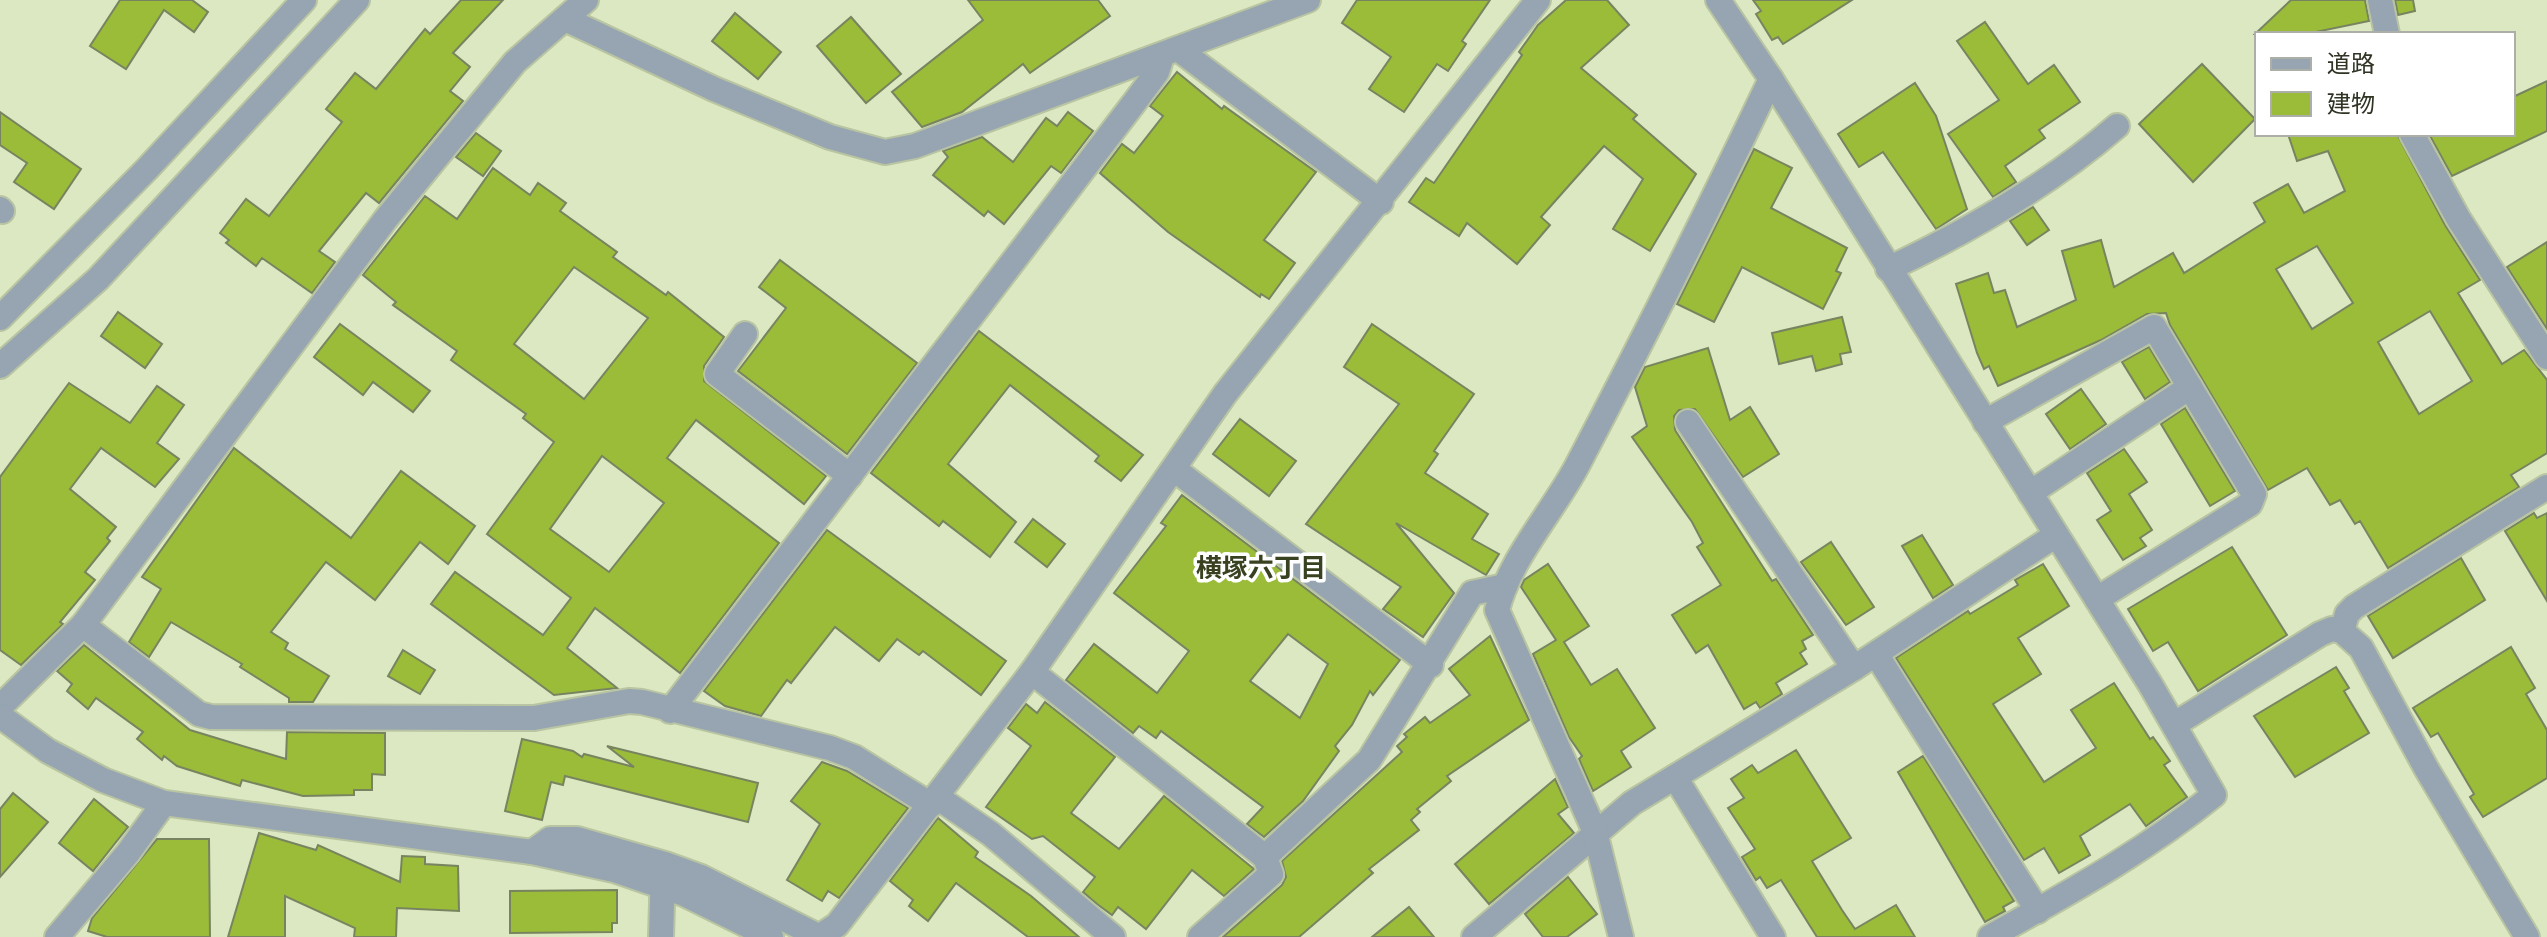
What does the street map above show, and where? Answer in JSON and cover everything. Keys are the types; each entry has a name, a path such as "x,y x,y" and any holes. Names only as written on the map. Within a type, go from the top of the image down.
{"street":[{"path":"0,318 147,169 304,0"},
{"path":"0,366 98,279 357,0"},
{"path":"0,707 83,625 385,220 515,62 586,0"},
{"path":"565,19 801,125 885,152 915,146 1308,0"},
{"path":"663,874 701,877 822,935 849,914 1032,672 1225,394 1381,202 1538,0"},
{"path":"1718,0 1771,79 2175,724 2214,795 2166,834 2081,888 1990,937"},
{"path":"2380,0 2387,32"},
{"path":"1170,53 1381,202"},
{"path":"670,711 1170,53"},
{"path":"1621,937 1595,832 1571,771 1500,623 1497,610 1505,586 1575,470 1704,219 1771,79"},
{"path":"1888,269 1972,227 2067,165 2117,126"},
{"path":"2413,136 2458,218 2547,357"},
{"path":"1985,422 2154,327 2254,494 2250,504 2097,599"},
{"path":"745,334 717,374 850,476"},
{"path":"2030,493 2190,387"},
{"path":"1688,422 1854,668"},
{"path":"1174,469 1431,665"},
{"path":"2342,631 2347,614 2354,607 2547,487"},
{"path":"1474,937 1595,832 1675,777 1854,668 2056,535"},
{"path":"1265,857 1369,760 1431,665 1472,593 1505,586"},
{"path":"83,625 189,708 211,717 534,718 629,701 830,748 854,757 991,834 1113,937"},
{"path":"2175,724 2320,634 2332,629 2342,631 2361,648 2426,768 2527,937"},
{"path":"1876,654 2038,911"},
{"path":"1032,672 1265,857 1271,874 1200,937"},
{"path":"0,716 56,756 103,780 164,803 532,852 550,839 577,839 663,874 771,937"},
{"path":"1675,777 1773,937"},
{"path":"57,937 128,853 164,803"},
{"path":"661,937 663,874"}],"building":[{"path":"120,0 192,0 208,12 194,32 164,10 126,69 90,46"},
{"path":"461,0 503,0 453,53 470,67 450,91 463,101 379,203 366,193 319,251 335,262 312,293 262,258 256,266 226,243 229,240 220,233 246,199 269,216 342,122 326,109 355,73 376,89 425,29 430,34"},
{"path":"968,0 1098,0 1110,16 1030,73 1023,64 962,112 922,127 892,92 983,20"},
{"path":"1357,0 1490,0 1462,41 1466,44 1448,71 1437,64 1404,112 1369,89 1391,57 1342,23"},
{"path":"1566,0 1607,0 1629,25 1581,68 1637,115 1633,119 1696,174 1650,251 1613,229 1643,179 1604,146 1541,217 1550,225 1517,264 1467,223 1459,236 1409,202 1426,178 1434,183 1522,55 1519,52 1538,25"},
{"path":"1753,0 1852,0 1783,44 1778,37 1772,40 1756,14 1761,11"},
{"path":"2291,0 2365,0 2369,21 2316,32 2257,32"},
{"path":"2395,0 2413,0 2415,11 2398,15"},
{"path":"735,13 781,52 758,79 712,41"},
{"path":"851,17 901,74 866,103 817,46"},
{"path":"1985,22 2028,84 2054,65 2080,102 2039,130 2045,138 2005,166 2016,182 1993,197 1948,134 1999,100 1957,41"},
{"path":"2202,64 2255,119 2193,182 2139,124"},
{"path":"1177,72 1222,109 1224,106 1316,172 1264,240 1295,263 1269,299 1261,294 1260,297 1168,232 1100,173 1122,144 1134,153 1163,116 1150,106"},
{"path":"2547,81 2547,131 2452,176 2430,136 2515,136 2515,96"},
{"path":"1915,83 1936,116 1967,209 1936,229 1883,152 1859,167 1838,134"},
{"path":"0,112 81,169 54,209 14,182 27,163 0,145"},
{"path":"1068,112 1093,131 1061,173 1051,166 1004,224 988,211 984,216 933,175 948,157 943,151 982,137 1013,162 1046,118 1057,126"},
{"path":"476,133 501,151 483,176 456,157"},
{"path":"2289,136 2398,136 2445,225 2480,280 2458,293 2502,364 2524,350 2547,380 2547,453 2511,475 2519,487 2388,568 2360,521 2355,524 2340,500 2330,505 2307,468 2268,490 2170,325 2166,313 2147,314 2101,340 1998,386 1989,366 1984,369 1977,353 1956,284 1988,273 1994,293 2005,290 2017,327 2076,300 2062,251 2101,240 2114,287 2173,253 2184,273 2265,222 2254,203 2288,184 2304,213 2345,191 2328,151 2297,161","holes":["2317,246 2353,303 2312,329 2276,269","2430,311 2472,381 2419,414 2378,342"]},
{"path":"1754,149 1792,168 1771,208 1847,248 1836,271 1841,273 1823,309 1742,267 1714,322 1677,304"},
{"path":"493,168 530,195 538,183 566,203 560,211 617,252 613,257 666,295 668,292 724,337 704,366 704,381 826,476 804,504 696,420 667,458 779,543 680,673 595,608 567,648 617,688 554,695 431,604 455,572 543,635 571,598 487,534 554,442 523,418 526,414 451,360 457,351 393,305 396,302 363,275 425,196 457,219","holes":["574,267 648,318 584,399 514,344","602,456 664,503 609,572 550,529"]},
{"path":"2033,207 2049,230 2027,245 2010,221"},
{"path":"2547,242 2547,329 2507,267"},
{"path":"780,260 917,363 847,454 738,371 786,308 759,287"},
{"path":"118,312 162,344 145,368 101,336"},
{"path":"1842,317 1851,352 1840,354 1842,364 1816,371 1812,356 1779,364 1772,333"},
{"path":"340,324 430,391 413,412 373,382 363,395 314,357"},
{"path":"1372,324 1474,394 1434,451 1438,454 1425,473 1488,514 1472,539 1499,554 1486,575 1396,523 1454,593 1423,637 1383,609 1401,587 1306,524 1399,404 1344,367"},
{"path":"979,331 1143,455 1121,481 1095,461 1099,456 1010,385 948,464 1016,522 990,557 943,521 939,526 871,473"},
{"path":"2149,347 2170,382 2145,399 2122,362"},
{"path":"1708,348 1730,420 1750,407 1779,454 1743,477 1695,409 1679,410 1674,416 1675,430 1772,581 1776,579 1813,635 1802,641 1806,649 1800,653 1807,664 1776,683 1782,694 1760,708 1756,702 1744,709 1708,645 1696,653 1672,615 1721,585 1697,547 1703,543 1692,522 1632,437 1647,426 1635,387 1645,367"},
{"path":"69,383 130,423 157,386 184,405 157,443 179,459 155,487 101,448 70,489 116,527 107,538 110,541 85,572 95,580 60,622 63,624 21,665 0,650 0,477"},
{"path":"2081,389 2106,424 2070,449 2046,414"},
{"path":"2185,408 2235,491 2210,506 2161,424"},
{"path":"1240,419 1296,461 1269,496 1213,454"},
{"path":"234,448 351,538 401,471 475,526 448,564 420,542 375,600 326,562 271,632 288,643 285,649 329,676 313,702 289,702 289,698 240,667 242,664 171,622 149,657 129,642 161,589 142,577"},
{"path":"2124,449 2147,482 2129,494 2152,530 2140,538 2146,546 2123,560 2097,520 2111,511 2087,473"},
{"path":"1182,495 1400,660 1373,695 1370,691 1352,725 1335,746 1339,751 1303,801 1264,837 1247,824 1263,807 1161,731 1156,738 1139,726 1133,733 1066,680 1094,644 1157,693 1189,651 1114,593 1166,526 1161,523","holes":["1288,634 1328,664 1300,718 1250,681"]},
{"path":"2534,513 2537,518 2547,513 2547,601 2505,531"},
{"path":"1033,519 1065,544 1047,567 1015,542"},
{"path":"827,530 1006,661 981,695 923,651 919,655 897,639 879,661 835,627 791,683 787,680 761,716 725,706 704,691"},
{"path":"1922,535 1953,585 1933,598 1902,546"},
{"path":"1831,542 1874,607 1846,625 1801,562"},
{"path":"2232,547 2287,635 2198,691 2168,642 2153,651 2128,609"},
{"path":"2461,558 2485,600 2393,658 2368,616"},
{"path":"1548,564 1589,626 1564,642 1591,685 1617,669 1655,728 1621,751 1631,767 1593,791 1579,759 1582,756 1569,737 1533,654 1556,640 1521,587 1524,580"},
{"path":"2043,564 2069,606 2018,638 2041,674 1993,704 2044,782 2096,748 2071,710 2114,683 2150,739 2153,737 2170,761 2164,765 2187,797 2146,826 2130,804 2080,836 2090,855 2059,873 2044,848 2024,860 1896,658 1968,611 1970,614 2018,585 2015,580"},
{"path":"1490,636 1529,720 1447,776 1451,781 1417,809 1420,812 1411,820 1419,830 1369,869 1373,873 1299,937 1223,937 1282,885 1286,877 1282,861 1402,752 1397,746 1407,737 1404,734 1425,717 1430,723 1470,695 1449,669"},
{"path":"84,645 190,730 286,759 287,732 385,733 385,775 372,774 372,790 354,790 354,795 303,796 242,780 240,786 177,766 164,756 162,760 137,739 143,732 96,698 88,709 67,691 72,684 57,671"},
{"path":"2511,647 2535,688 2526,694 2547,730 2547,778 2483,817 2470,797 2474,794 2438,733 2431,737 2413,708"},
{"path":"403,650 435,670 420,694 388,676"},
{"path":"2336,667 2349,688 2344,691 2369,733 2295,777 2254,716"},
{"path":"1045,702 1115,757 1071,813 1119,849 1164,796 1254,869 1224,896 1192,870 1146,929 1118,907 1112,915 1097,904 1083,892 1095,877 1043,836 1032,839 986,807 1031,746 1008,728 1026,704 1037,713"},
{"path":"522,739 573,751 582,757 584,754 634,767 607,746 758,783 748,822 565,776 563,785 551,782 542,820 505,811"},
{"path":"1796,750 1851,838 1812,861 1842,910 1855,929 1896,905 1915,937 1817,937 1781,880 1767,888 1760,877 1756,880 1742,857 1755,849 1728,808 1744,798 1731,779 1752,765 1758,773"},
{"path":"1923,756 2014,901 2003,907 2005,911 1985,922 1898,772"},
{"path":"822,762 847,771 908,808 839,898 828,891 822,901 787,880 820,824 791,801"},
{"path":"1555,779 1568,807 1558,814 1574,833 1489,904 1455,864"},
{"path":"13,793 48,822 0,877 0,809"},
{"path":"94,799 128,827 93,871 59,843"},
{"path":"938,818 978,852 975,857 1031,896 1079,937 1028,937 956,883 928,921 909,906 913,900 890,881"},
{"path":"259,833 316,850 318,845 400,882 402,856 425,857 425,864 458,866 459,911 397,908 396,937 354,937 355,928 285,896 285,937 228,937"},
{"path":"157,839 209,839 210,937 107,937 88,931 92,918"},
{"path":"1568,877 1597,914 1567,937 1543,937 1525,914"},
{"path":"617,890 617,923 612,923 612,932 510,933 510,891"},
{"path":"1409,907 1434,937 1372,937"}],"district":[{"name":"横塚六丁目","path":"1261,568"}]}
